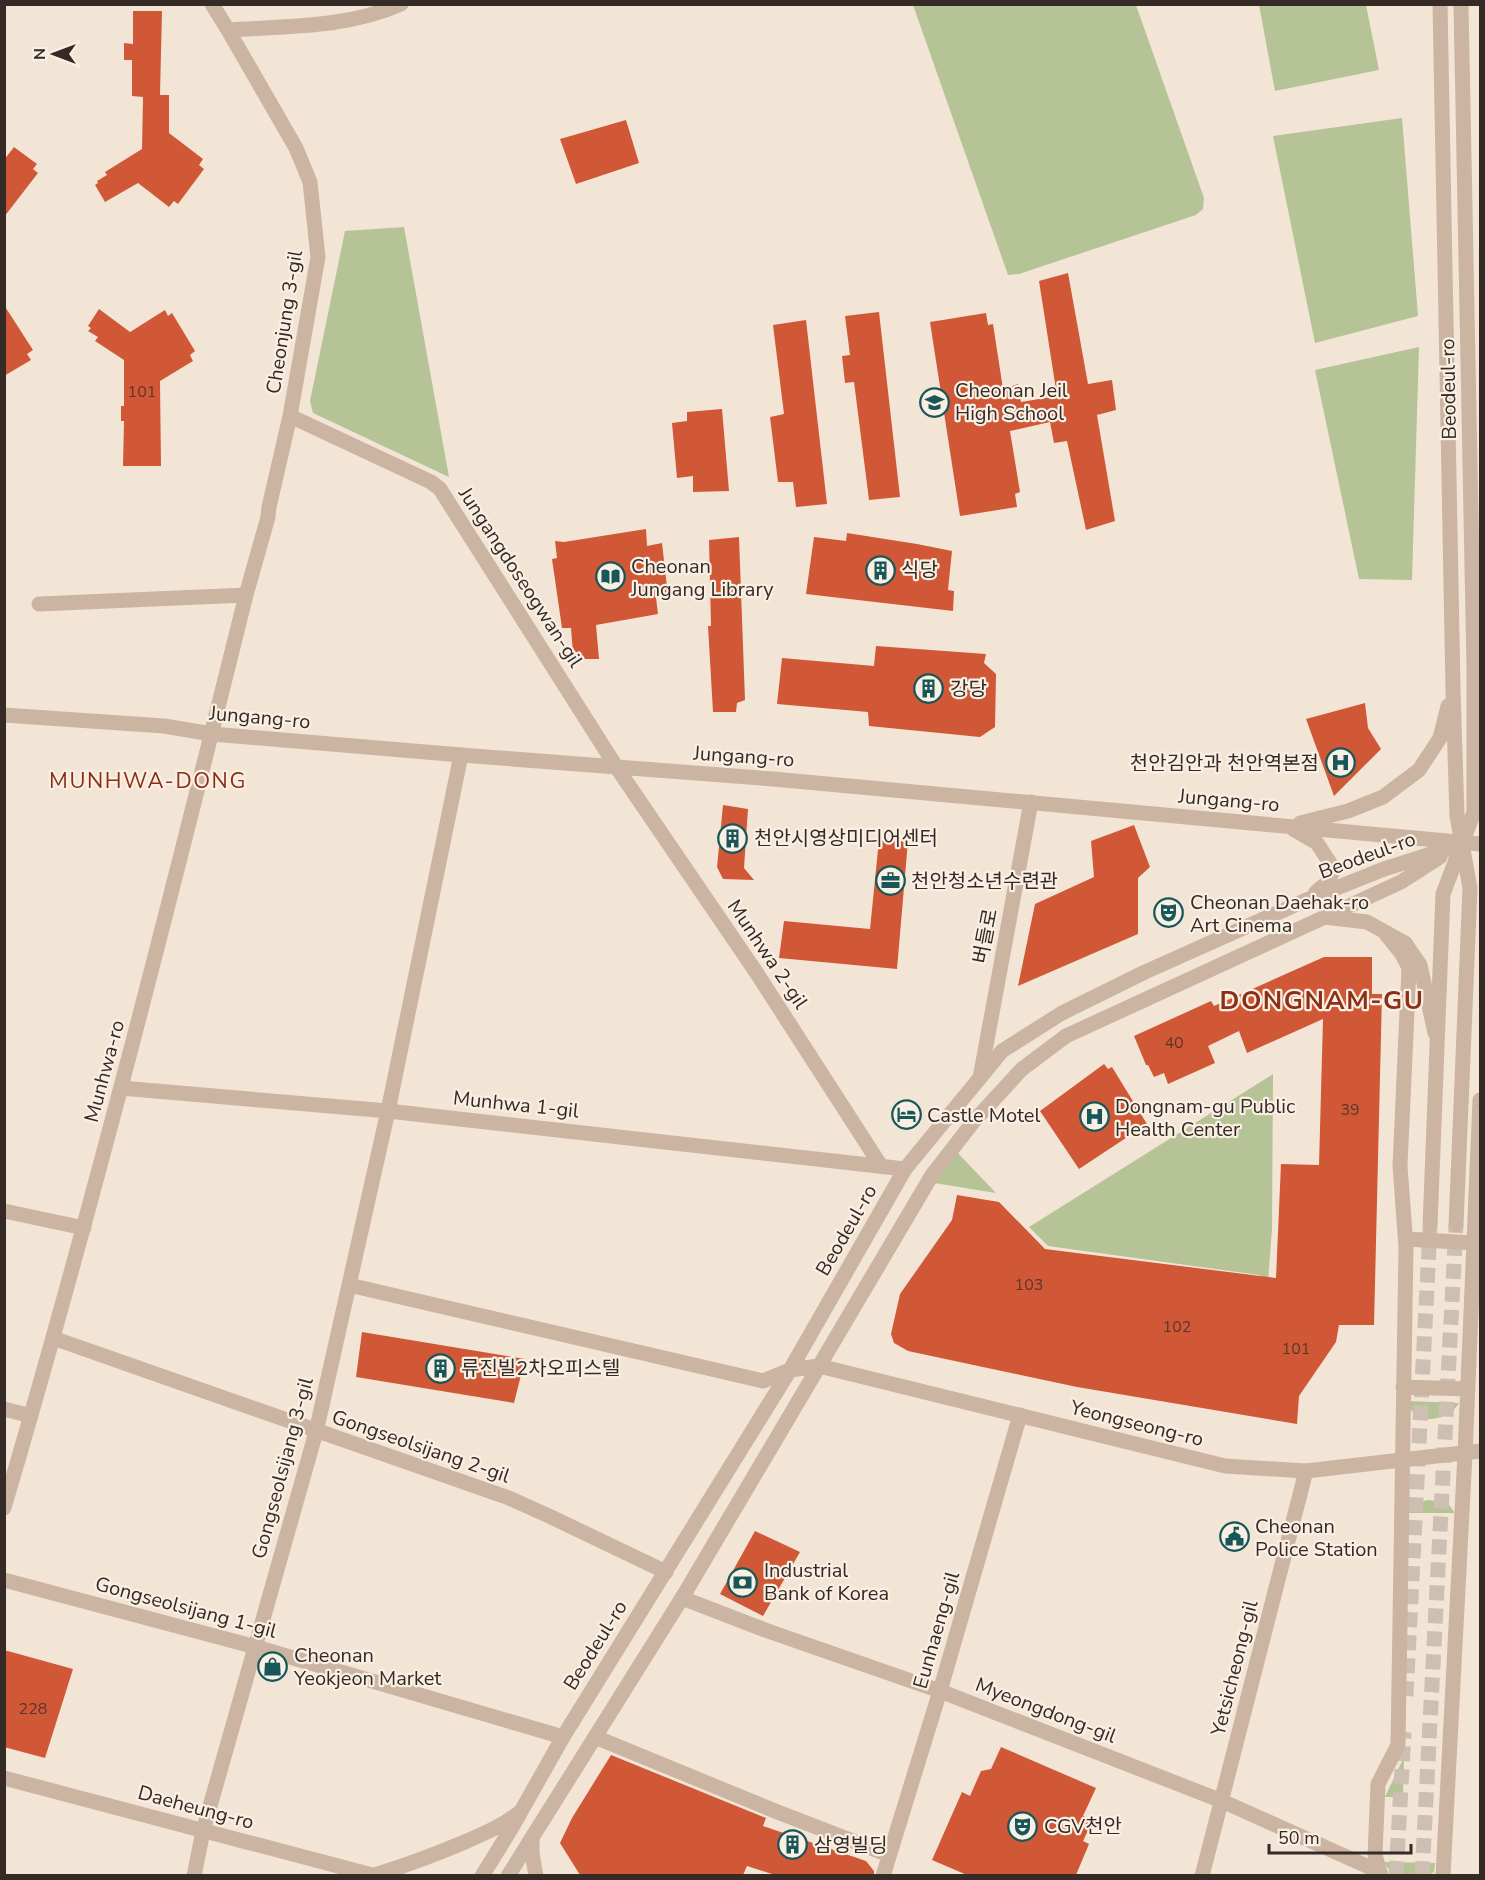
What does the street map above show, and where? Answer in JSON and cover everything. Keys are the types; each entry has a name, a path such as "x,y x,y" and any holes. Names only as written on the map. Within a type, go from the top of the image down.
{"street":[{"name":"Cheonjung 3-gil","path":"212,4 296,148 310,182 318,257 290,416 268,517 246,595 212,734"},
{"path":"228,30 328,23 362,18 401,4"},
{"name":"Beodeul-ro","path":"1440,4 1453,689 1457,816 1463,844"},
{"name":"Beodeul-ro","path":"508,1875 682,1598 932,1175 974,1120 1022,1069 1066,1036 1401,882 1463,844 1474,812 1477,668 1476,548 1461,4"},
{"name":"Jungangdoseogwan-gil","path":"290,416 431,482 440,489 617,768"},
{"path":"39,604 246,595"},
{"path":"1288,826 1348,811 1383,797 1419,770 1440,738 1453,689"},
{"name":"Jungang-ro","path":"4,715 164,726 212,734 773,779 1480,844"},
{"name":"Munhwa-ro","path":"4,1508 84,1228 212,734"},
{"name":"Gongseolsijang 3-gil","path":"194,1875 203,1831 316,1432 388,1111 461,755"},
{"name":"Munhwa 2-gil","path":"617,768 756,972 882,1166"},
{"name":"버들로","path":"980,1078 1031,802"},
{"path":"1288,826 1317,843 1332,873 1328,882 1304,901"},
{"path":"1430,1226 1443,894 1463,844"},
{"path":"1456,1225 1470,888 1463,844"},
{"name":"Beodeul-ro","path":"482,1875 563,1737 790,1370 906,1169 1002,1051 1062,1012 1145,972 1304,901 1384,869 1463,844"},
{"path":"1324,917 1367,922 1405,943 1420,964 1436,1038"},
{"path":"1384,1874 1375,1855 1378,1784 1398,1745 1406,1243 1400,1167 1409,968 1402,954 1386,934"},
{"name":"Munhwa 1-gil","path":"121,1088 388,1111 906,1169"},
{"path":"1443,1875 1465,1454 1480,1100"},
{"path":"4,1211 84,1228"},
{"path":"1406,1243 1474,1247"},
{"name":"Yeongseong-ro","path":"349,1285 763,1381 790,1370 819,1366 1225,1466 1306,1471 1480,1451"},
{"name":"Gongseolsijang 2-gil","path":"53,1338 509,1498 666,1572"},
{"path":"1403,1386 1468,1389"},
{"path":"4,1409 31,1416"},
{"name":"Eunhaeng-gil","path":"883,1875 940,1691 1020,1415"},
{"name":"Yetsicheong-gil","path":"1202,1875 1306,1471"},
{"name":"Gongseolsijang 1-gil","path":"4,1580 256,1647 563,1737"},
{"name":"Myeongdong-gil","path":"682,1598 765,1630 940,1691 1222,1801 1384,1874"},
{"path":"595,1737 889,1855"},
{"name":"Daeheung-ro","path":"4,1779 376,1875"},
{"path":"376,1875 417,1862 506,1823 522,1810"},
{"path":"532,1839 536,1875"}],"green space":[{"path":"913,5 1136,5 1204,198 1203,209 1196,215 1019,274 1008,275"},
{"path":"1259,5 1366,5 1379,70 1275,91"},
{"path":"1402,118 1418,316 1315,343 1273,136"},
{"path":"404,227 449,477 313,413 310,401 345,231"},
{"path":"1419,347 1412,580 1359,579 1315,370"},
{"path":"1273,1074 1272,1229 1268,1282 1259,1275 1048,1246 1029,1227"},
{"path":"953,1148 996,1193 928,1182"},
{"path":"1408,1401 1459,1403 1447,1414 1431,1419 1416,1415 1411,1410"},
{"path":"1427,1500 1447,1502 1455,1513 1408,1513 1413,1506"},
{"path":"1404,1757 1403,1797 1385,1797"},
{"path":"1384,1862 1435,1863 1434,1872 1412,1877 1394,1873"}],"building":[{"path":"133,11 162,11 160,95 169,95 169,133 203,159 199,165 204,169 178,204 174,201 169,207 138,183 105,202 95,185 107,175 105,172 142,149 143,97 132,96 132,60 124,60 124,43 133,44"},
{"path":"626,120 639,163 576,184 560,139"},
{"path":"14,147 37,164 33,169 38,173 4,217 4,160"},
{"path":"1068,273 1088,384 1112,380 1116,410 1097,415 1115,521 1086,530 1067,441 1054,443 1050,422 1010,431 1020,492 1015,494 1017,507 960,516 930,322 986,313 988,325 993,324 1003,389 1018,384 1021,402 1057,396 1039,281"},
{"path":"4,305 33,350 27,354 31,360 4,376"},
{"path":"99,309 130,332 165,310 168,316 172,313 195,351 190,355 193,361 160,381 161,466 123,466 124,421 121,421 121,406 124,406 124,360 95,341 98,337 88,331 91,328 88,326"},
{"path":"879,312 900,497 869,500 854,382 845,383 842,356 850,355 845,316"},
{"path":"806,320 827,504 796,507 793,482 778,482 770,417 784,414 773,325"},
{"path":"722,409 729,491 693,492 693,476 677,478 672,423 687,421 687,412"},
{"name":"Cheonan Jungang Library","path":"646,529 647,546 662,543 668,596 656,598 658,614 596,625 599,659 580,659 579,653 573,653 571,628 562,628 552,559 557,558 555,541 564,542"},
{"name":"식당","path":"847,533 952,551 948,590 954,591 953,611 806,594 814,537 846,541"},
{"path":"739,537 745,700 737,703 736,712 713,712 708,626 711,626 709,540"},
{"name":"강당","path":"876,646 986,654 984,663 996,674 995,727 980,737 869,726 868,712 777,704 782,658 874,666"},
{"path":"1365,703 1368,728 1381,749 1334,796 1306,719"},
{"name":"천안시영상미디어센터","path":"723,805 748,809 744,868 754,880 723,879 717,867"},
{"path":"1134,825 1150,867 1138,878 1138,934 1018,986 1035,904 1094,877 1091,841"},
{"name":"천안청소년수련관","path":"879,840 908,841 897,969 779,958 784,921 870,929"},
{"path":"1324,957 1372,957 1372,994 1382,994 1374,1325 1339,1325 1336,1342 1299,1396 1297,1424 1077,1387 908,1351 894,1343 891,1334 900,1294 952,1220 957,1195 999,1202 1045,1249 1276,1278 1281,1164 1319,1165 1323,1019 1247,1053 1239,1031 1208,1046 1215,1063 1168,1084 1164,1073 1154,1077 1146,1065 1134,1036 1211,1001 1214,1006"},
{"name":"Dongnam-gu Public Health Center","path":"1104,1064 1108,1069 1112,1067 1147,1124 1079,1169 1040,1111"},
{"name":"류진빌2차오피스텔","path":"362,1332 525,1359 514,1403 356,1377"},
{"path":"755,1531 800,1552 763,1616 720,1594"},
{"path":"4,1650 73,1669 45,1758 4,1747"},
{"path":"1001,1747 1096,1788 1083,1816 1093,1820 1083,1841 1089,1844 1076,1875 967,1875 932,1860 962,1792 970,1796 981,1771 991,1769"},
{"path":"611,1755 766,1818 763,1826 866,1861 874,1871 874,1875 775,1875 747,1866 743,1875 580,1875 560,1843 572,1818"}],"tunnel":[{"path":"1422,1876 1456,1225"},
{"path":"1406,1696 1430,1229"},
{"path":"1396,1876 1404,1732"}],"place":[{"name":"Cheonan Jeil High School","path":"934,402"},
{"name":"식당","path":"880,570"},
{"name":"Cheonan Jungang Library","path":"610,577"},
{"name":"강당","path":"929,689"},
{"name":"천안김안과 천안역본점","path":"1340,763"},
{"name":"천안시영상미디어센터","path":"733,838"},
{"name":"천안청소년수련관","path":"890,881"},
{"name":"Cheonan Daehak-ro Art Cinema","path":"1169,913"},
{"name":"Castle Motel","path":"906,1115"},
{"name":"Dongnam-gu Public Health Center","path":"1094,1117"},
{"name":"류진빌2차오피스텔","path":"440,1368"},
{"name":"Cheonan Police Station","path":"1234,1537"},
{"name":"Industrial Bank of Korea","path":"743,1582"},
{"name":"Cheonan Yeokjeon Market","path":"273,1667"},
{"name":"CGV천안","path":"1023,1826"},
{"name":"삼영빌딩","path":"793,1845"}],"district":[{"name":"MUNHWA-DONG","path":"148,780"},
{"name":"DONGNAM-GU","path":"1322,1000"}]}
